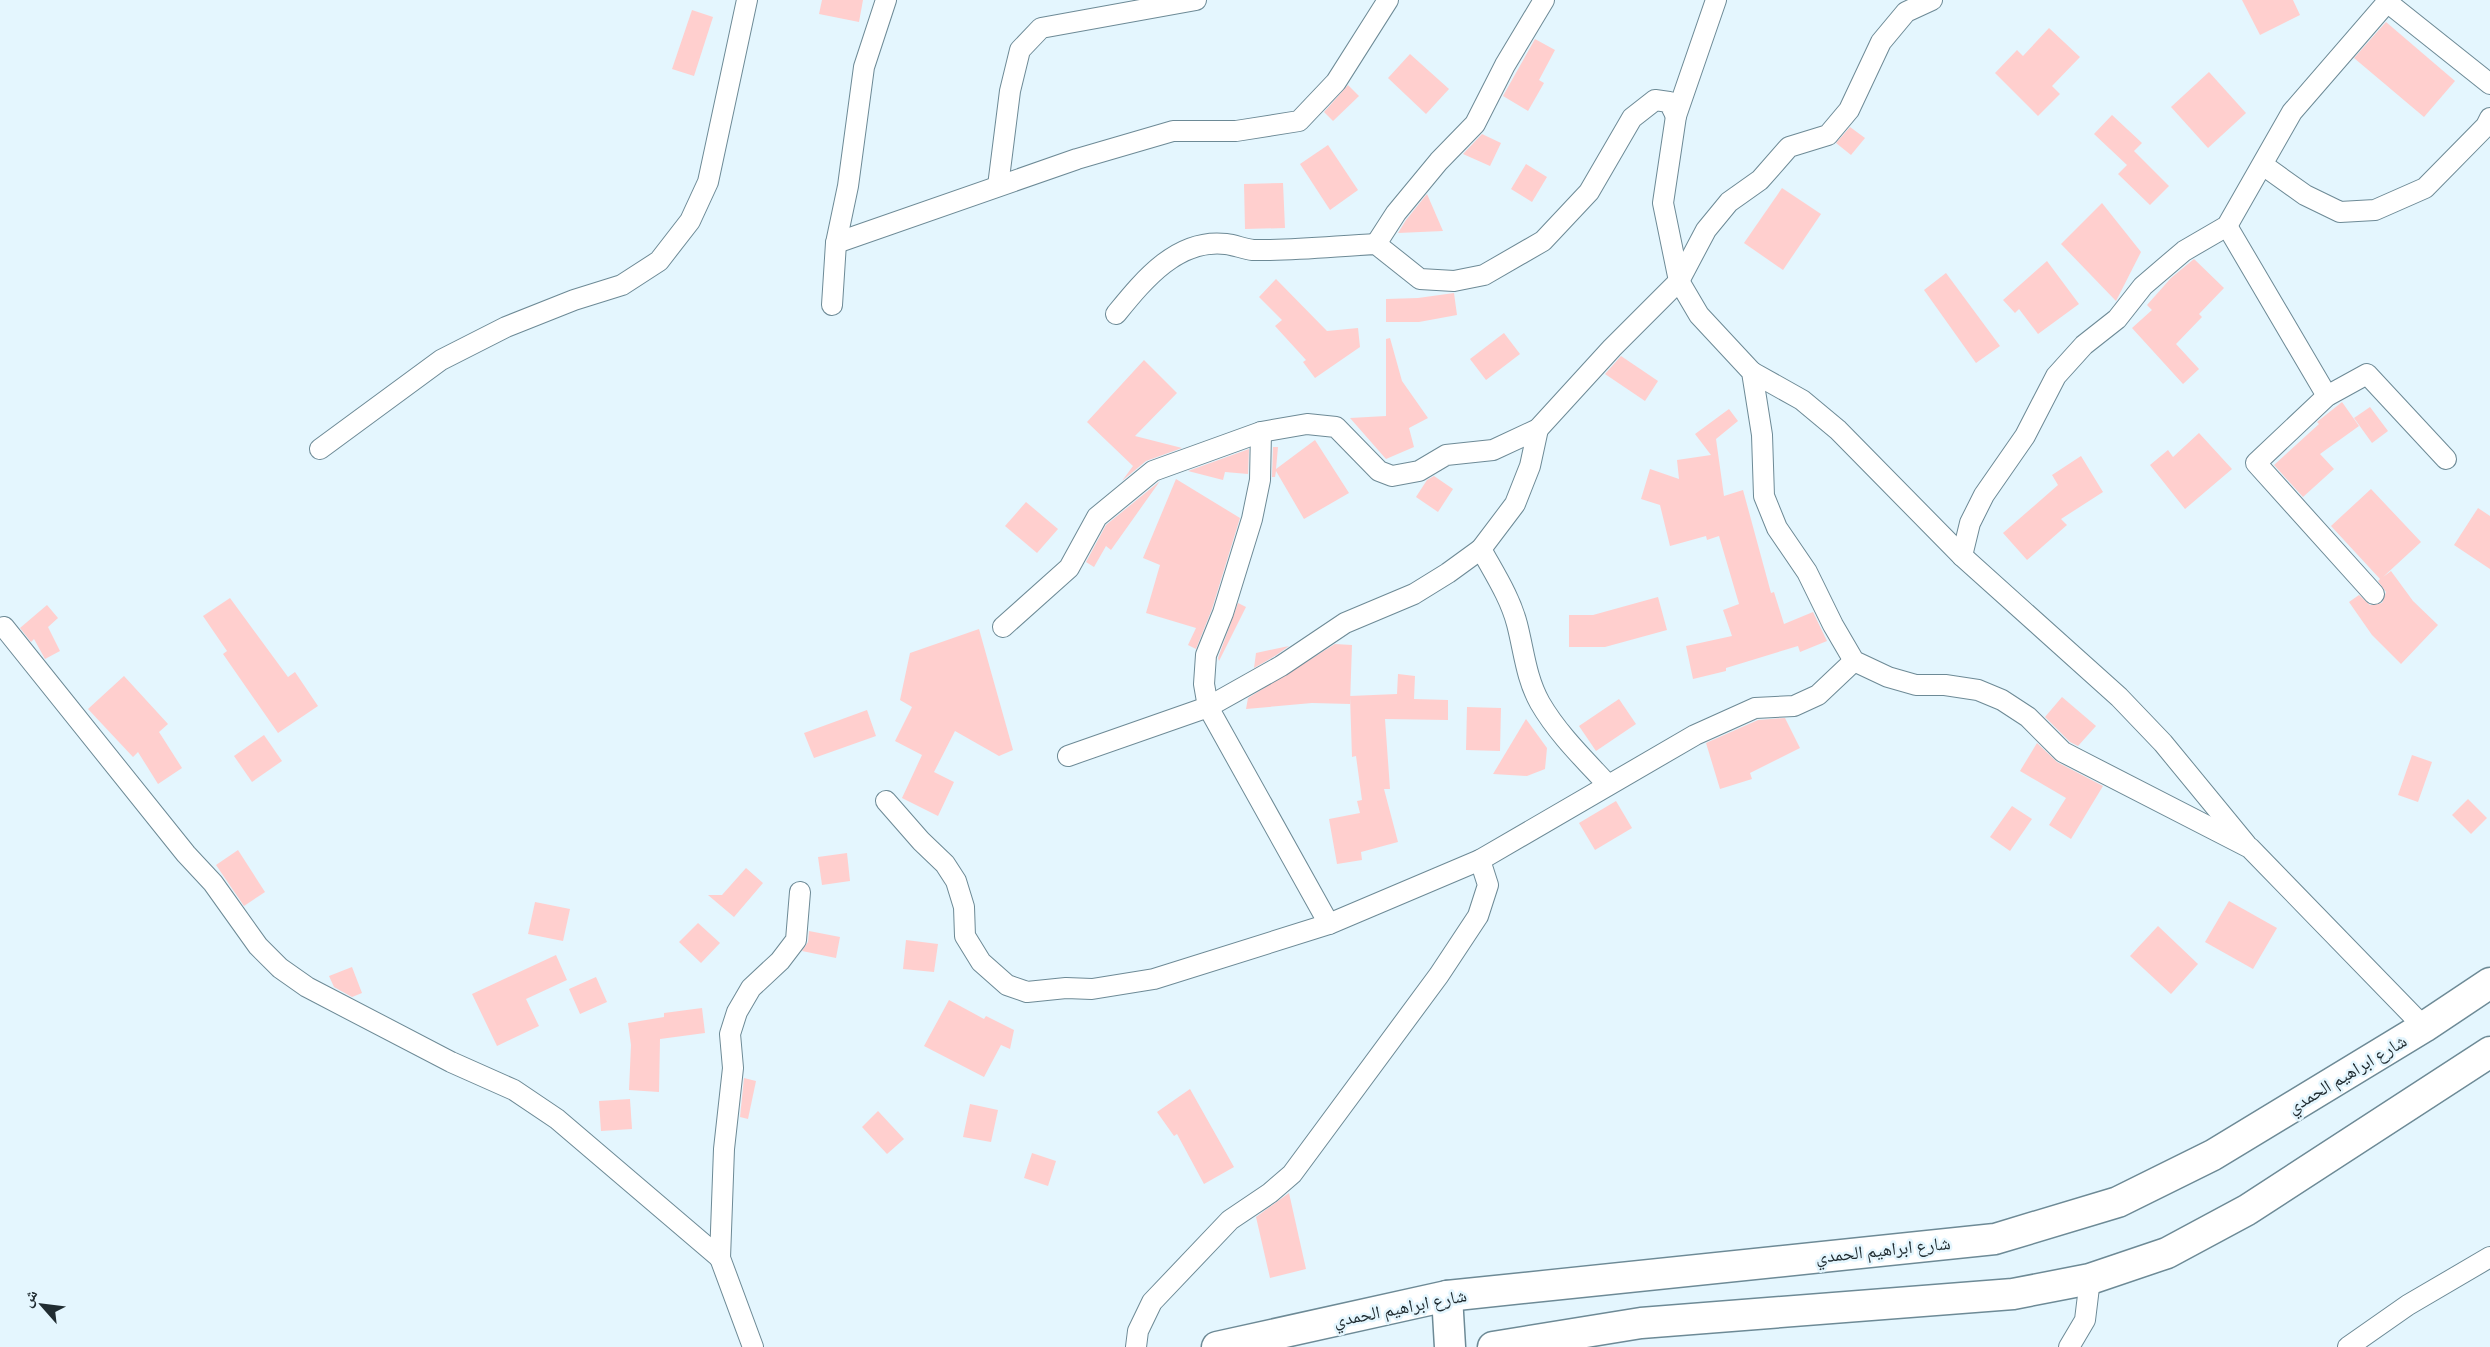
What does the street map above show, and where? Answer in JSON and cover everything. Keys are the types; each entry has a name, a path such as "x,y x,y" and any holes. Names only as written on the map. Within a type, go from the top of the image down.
{"main road":[{"name":"شارع ابراهيم الحمدي","path":"1217,1347 1447,1296 1995,1239 2118,1202 2213,1155 2424,1027 2490,983"},
{"path":"1493,1347 1641,1323 2013,1294 2090,1279 2167,1253 2247,1210 2490,1052"},
{"path":"1447,1296 1450,1347"}],"street":[{"path":"320,449 441,360 506,327 574,300 622,285 659,261 690,221 708,182 747,0"},
{"path":"832,305 836,243 848,186 864,67 886,0"},
{"path":"998,186 1010,91 1020,50 1041,28 1121,11 1196,0"},
{"path":"1380,0 1388,0"},
{"path":"836,243 998,186 1173,130 1236,131 1299,121 1336,81 1388,0"},
{"path":"1376,244 1403,204 1475,123 1544,0"},
{"path":"1716,0 1676,116 1663,202 1679,281 1698,315 1752,372 1802,400 1838,430 1962,556 2119,697 2163,743 2250,848 2424,1027"},
{"path":"1003,627 1069,568 1097,517 1153,471 1261,432 1307,424 1336,427 1379,471 1392,476 1419,471 1446,455 1492,450 1538,429 1612,348 1679,281 1706,230 1729,202 1760,180 1789,147 1828,135 1849,110 1881,42 1906,12 1932,0"},
{"path":"1962,556 1970,523 1984,495 2025,436 2056,376 2084,345 2117,319 2143,286 2184,251 2227,226 2292,112 2388,1 2490,84"},
{"path":"1116,314 1143,281 1176,254 1203,245 1226,243 1251,250 1376,244 1420,279 1454,281 1484,275 1544,241 1589,192 1632,118 1655,100 1669,102 1676,116"},
{"path":"2263,165 2305,195 2340,212 2375,210 2425,188 2486,126 2490,118"},
{"path":"2227,226 2327,396"},
{"path":"1752,372 1762,435 1764,496 1777,528 1807,572 1854,661 1887,677 1916,685 1945,685 1978,690 2001,700 2028,717 2063,752 2250,848"},
{"path":"2374,594 2256,463 2327,396 2367,374 2446,459"},
{"path":"1068,756 1208,707 1281,666 1345,623 1414,594 1480,549 1515,504 1530,466 1538,429"},
{"path":"1261,432 1260,480 1252,519 1206,655 1204,684 1208,707 1329,924"},
{"path":"1480,549 1508,598 1517,624 1525,667 1539,702 1563,736 1608,785"},
{"path":"4,627 186,854 213,883 258,946 280,968 307,987 451,1062 514,1090 557,1119 720,1258"},
{"path":"886,801 945,864 956,881 964,908 965,936 981,962 1006,985 1027,992 1066,988 1092,989 1154,979 1329,924 1480,860 1695,735 1755,708 1794,706 1818,695 1854,661"},
{"path":"1136,1347 1138,1331 1152,1302 1230,1220 1270,1193 1292,1174 1439,975 1478,916 1488,885 1480,860"},
{"path":"753,1347 720,1258 724,1149 733,1068 730,1034 733,1021 751,988 780,961 796,940 801,892"},
{"path":"2348,1347 2408,1305 2490,1257"},
{"path":"2069,1347 2085,1320 2090,1279"}],"building":[{"path":"822,0 863,0 859,22 819,14"},
{"path":"2242,0 2293,0 2300,15 2260,35"},
{"path":"692,10 713,17 694,76 672,69"},
{"path":"2386,22 2455,81 2424,117 2354,58"},
{"path":"2049,28 2080,57 2052,86 2060,94 2038,116 1995,73 2017,50 2023,56"},
{"path":"1535,39 1555,50 1539,80 1544,83 1528,111 1503,96"},
{"path":"1410,54 1449,89 1426,114 1388,78"},
{"path":"2209,72 2246,113 2208,148 2171,107"},
{"path":"1348,85 1359,96 1333,121 1324,112"},
{"path":"2112,115 2142,143 2134,151 2169,186 2150,205 2118,174 2127,165 2094,134"},
{"path":"1850,127 1865,138 1851,155 1836,143"},
{"path":"1482,134 1501,143 1490,166 1463,154"},
{"path":"1328,145 1358,190 1330,210 1300,164"},
{"path":"1526,164 1547,177 1532,202 1511,189"},
{"path":"1283,183 1285,228 1245,229 1244,184"},
{"path":"1782,188 1821,214 1783,270 1744,243"},
{"path":"1427,194 1443,231 1398,233 1406,220"},
{"path":"2102,203 2141,252 2116,301 2061,244"},
{"path":"2194,259 2224,288 2199,314 2202,317 2176,344 2199,369 2183,384 2132,328 2152,310 2147,305 2171,278"},
{"path":"2047,261 2079,304 2038,334 2019,309 2015,313 2003,300"},
{"path":"1946,273 2000,346 1976,363 1924,290"},
{"path":"1276,279 1327,331 1358,328 1360,347 1315,378 1303,362 1306,360 1275,326 1282,320 1259,297"},
{"path":"1454,293 1457,315 1419,322 1386,322 1386,299 1418,298"},
{"path":"1504,333 1520,354 1486,380 1470,359"},
{"path":"1390,338 1402,381 1428,418 1409,428 1414,447 1386,459 1350,418 1386,416 1386,339"},
{"path":"1621,356 1658,381 1645,401 1605,374"},
{"path":"1144,360 1177,393 1135,436 1182,448 1146,461 1122,481 1133,466 1087,422"},
{"path":"2342,402 2359,426 2320,454 2334,469 2303,497 2274,465 2319,424 2317,422"},
{"path":"2370,407 2388,431 2372,443 2354,418"},
{"path":"1729,409 1738,421 1716,439 1724,496 1743,490 1771,593 1774,592 1784,624 1813,612 1827,641 1800,652 1798,646 1726,668 1726,671 1693,679 1686,646 1732,636 1723,610 1739,604 1719,536 1707,540 1706,536 1670,546 1660,505 1641,499 1650,469 1679,479 1677,460 1711,455 1695,434"},
{"path":"2199,433 2232,469 2185,509 2150,465 2168,450 2173,457"},
{"path":"1315,440 1349,493 1304,519 1276,471 1275,477 1272,477 1273,447 1278,447 1276,469"},
{"path":"1249,449 1248,474 1225,472 1223,480 1188,471"},
{"path":"2081,456 2103,492 2061,519 2067,525 2027,560 2003,533 2058,485 2052,475"},
{"path":"1434,476 1453,489 1438,512 1416,497 1427,480"},
{"path":"1176,479 1240,518 1212,609 1196,649 1188,645 1196,628 1146,613 1160,565 1143,558"},
{"path":"1160,481 1111,550 1106,546 1094,567 1086,562 1106,525"},
{"path":"2371,489 2421,542 2383,577 2391,571 2413,601 2438,625 2401,664 2372,635 2349,602 2359,595 2370,605 2382,603 2386,592 2378,581 2380,579 2331,526"},
{"path":"1026,502 1058,529 1037,553 1005,526"},
{"path":"2478,508 2490,516 2490,569 2454,545"},
{"path":"1658,597 1667,630 1605,647 1569,647 1569,615 1593,615"},
{"path":"230,598 288,677 295,672 318,706 278,733 223,654 227,651 203,616"},
{"path":"1238,603 1246,607 1219,661 1218,658"},
{"path":"47,605 58,618 48,627 60,651 45,659 34,639 31,642 20,628"},
{"path":"979,629 1013,750 999,756 955,731 934,772 954,782 938,816 902,798 922,755 895,741 912,707 900,700 910,653"},
{"path":"1335,644 1352,645 1350,704 1312,703 1246,709 1248,698"},
{"path":"1289,646 1275,656 1254,668 1256,653"},
{"path":"1398,674 1415,676 1414,699 1448,700 1448,720 1385,719 1390,789 1384,789 1398,842 1361,852 1362,860 1337,864 1329,819 1360,813 1357,801 1362,800 1356,756 1352,757 1350,696 1397,694"},
{"path":"124,676 168,724 159,732 182,768 158,784 138,752 133,757 88,709"},
{"path":"2062,697 2096,726 2078,746 2070,742 2045,717"},
{"path":"1619,699 1636,724 1596,751 1579,726"},
{"path":"1467,707 1501,708 1500,751 1466,750"},
{"path":"867,710 876,736 814,758 804,733"},
{"path":"1785,718 1800,748 1750,773 1752,779 1720,789 1706,743 1758,720"},
{"path":"1526,719 1547,748 1545,769 1527,776 1493,774"},
{"path":"264,735 282,761 252,782 234,756"},
{"path":"2037,743 2057,762 2103,786 2071,839 2049,825 2066,798 2020,771"},
{"path":"2412,755 2432,762 2418,802 2398,795"},
{"path":"2468,799 2487,818 2471,834 2452,815"},
{"path":"1616,801 1632,828 1595,850 1579,823"},
{"path":"2012,806 2032,819 2010,851 1990,837"},
{"path":"238,850 265,892 244,906 216,865"},
{"path":"847,853 850,881 822,885 818,857"},
{"path":"746,868 763,883 734,917 708,895 722,895"},
{"path":"2229,901 2277,928 2253,969 2205,942"},
{"path":"535,902 570,909 563,941 528,934"},
{"path":"698,923 720,943 701,963 679,942"},
{"path":"2158,926 2198,964 2171,994 2130,956"},
{"path":"809,931 840,937 836,958 802,951 808,942"},
{"path":"906,940 938,944 934,972 903,969"},
{"path":"556,955 567,980 526,999 539,1026 497,1046 472,994"},
{"path":"352,967 362,993 352,997 334,987 329,976"},
{"path":"596,977 607,1002 580,1014 569,989"},
{"path":"949,1000 984,1019 986,1016 1014,1030 1010,1049 1001,1045 984,1077 924,1046"},
{"path":"702,1008 705,1033 660,1039 659,1092 629,1090 631,1045 628,1023 664,1017 664,1013"},
{"path":"744,1078 756,1081 748,1119 740,1117"},
{"path":"1190,1089 1234,1167 1204,1184 1177,1134 1174,1136 1157,1112"},
{"path":"630,1099 632,1129 601,1131 599,1101"},
{"path":"970,1104 998,1110 991,1142 963,1137"},
{"path":"878,1111 904,1139 887,1154 862,1127"},
{"path":"1032,1153 1056,1161 1048,1186 1024,1178"},
{"path":"1289,1193 1306,1269 1270,1278 1256,1217"}]}
